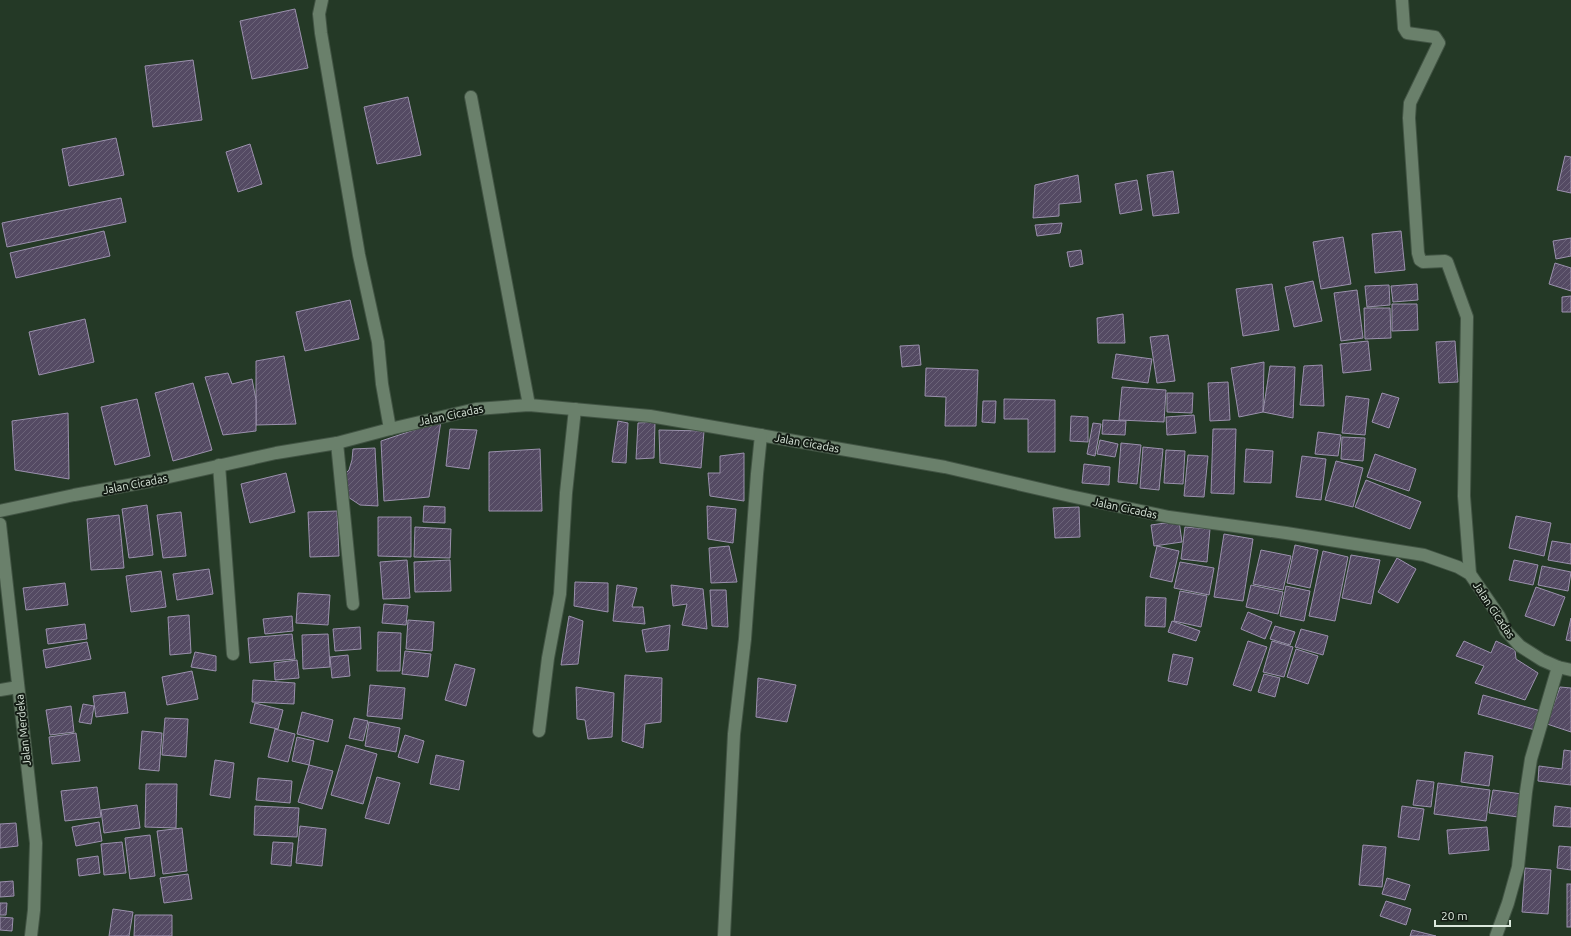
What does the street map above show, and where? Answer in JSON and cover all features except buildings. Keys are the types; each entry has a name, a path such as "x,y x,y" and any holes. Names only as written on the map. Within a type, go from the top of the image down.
{"street":[{"path":"322,0 319,14 321,33 359,255 378,342 382,384 390,429"},
{"path":"1402,0 1404,28 1407,33 1435,38 1439,43 1410,103 1409,118 1418,253 1420,260 1423,262 1447,262 1467,317 1464,496 1470,574"},
{"path":"471,97 529,405"},
{"name":"Jalan Cicadas","path":"0,512 74,495 151,482 276,453 337,443 476,409 529,405 650,416 945,467 1169,517 1286,533 1424,555 1458,567 1470,574 1499,616 1506,631 1520,646 1542,660 1558,667 1571,670"},
{"path":"539,731 548,658 560,594 566,493 575,409"},
{"path":"724,936 734,734 745,639 761,436"},
{"path":"337,443 353,604"},
{"path":"219,465 233,654"},
{"name":"Jalan Merdeka","path":"0,524 36,843 34,910 31,936"},
{"path":"1496,936 1508,903 1518,867 1530,759 1558,667"},
{"path":"0,690 18,687"}]}
